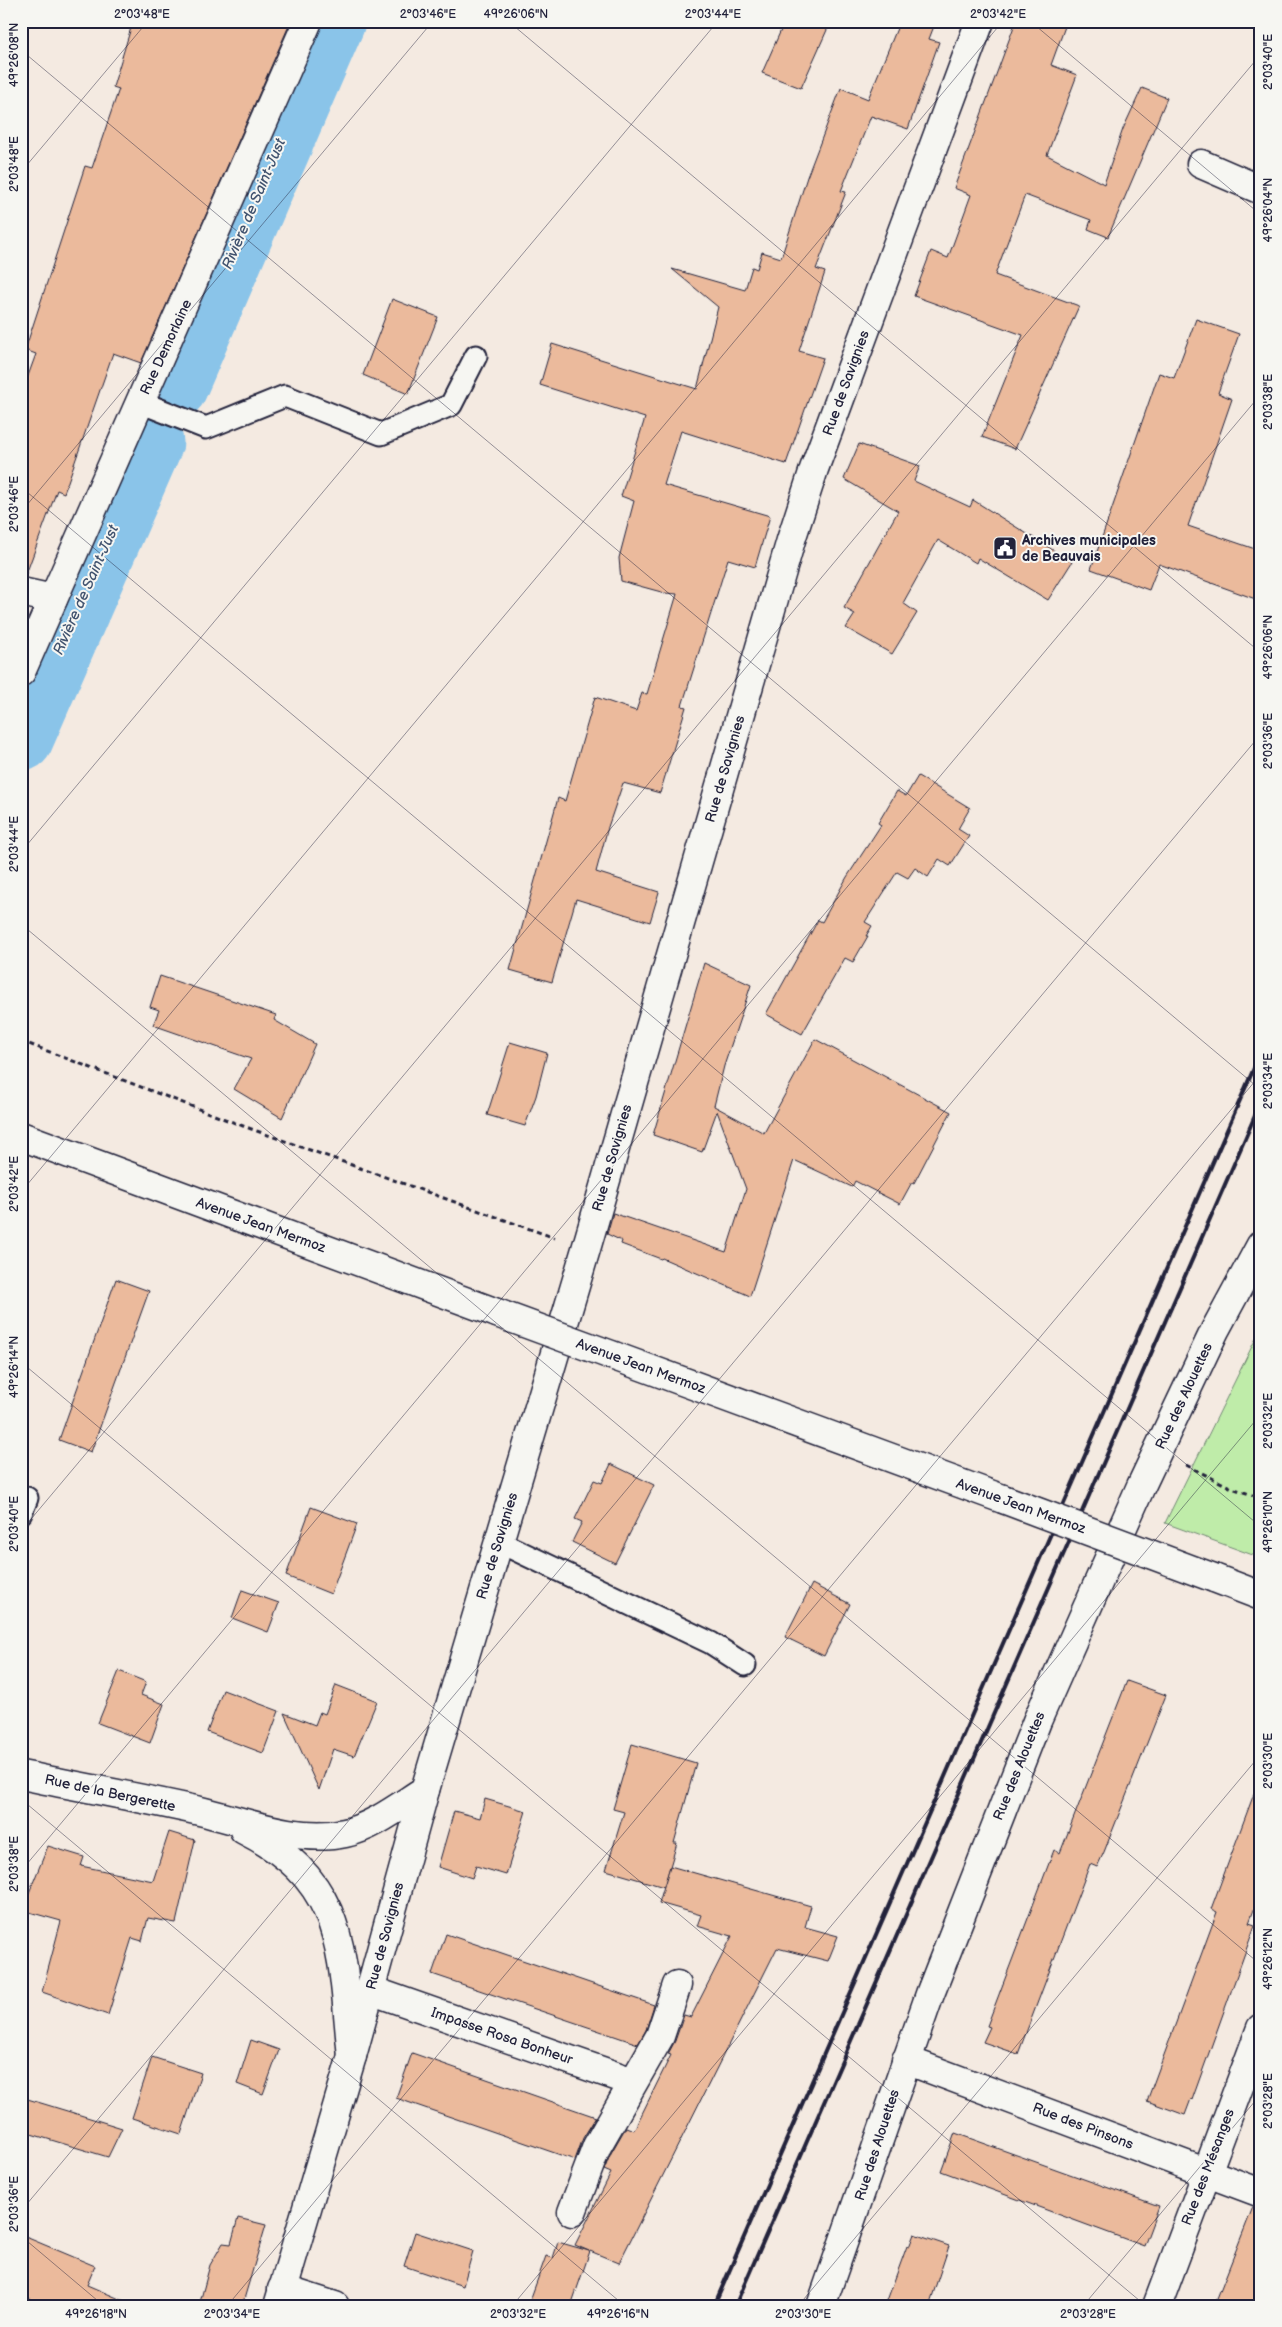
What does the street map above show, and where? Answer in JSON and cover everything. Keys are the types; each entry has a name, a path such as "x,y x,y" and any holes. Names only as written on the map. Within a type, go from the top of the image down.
{"street":[{"name":"Rue Demorlaine","path":"21,672 140,402 184,308 308,21"},
{"name":"Rue de Savignies","path":"280,2297 352,2056 425,1790 586,1249 802,504 980,21"},
{"path":"1201,164 1261,190"},
{"path":"21,592 53,599"},
{"name":"Avenue Jean Mermoz","path":"21,1136 1261,1596"},
{"name":"Rue des Alouettes","path":"821,2306 852,2223 906,2060 988,1843 1037,1722 1089,1601 1158,1451 1223,1314 1261,1245"},
{"name":"Rue de la Bergerette","path":"21,1775 199,1811 295,1834 322,1836 346,1833 368,1824 425,1790"},
{"name":"Rue de la Bergerette","path":"199,1811 259,1838 291,1860 316,1888 333,1922 338,1944 352,2056"},
{"path":"572,2212 597,2146 660,2036 677,1985"},
{"name":"Impasse Rosa Bonheur","path":"370,1990 633,2082"},
{"name":"Rue des Mésanges","path":"1157,2306 1261,2028"},
{"name":"Rue des Pinsons","path":"906,2060 1261,2193"},
{"path":"280,2297 335,2306"}],"lane":[{"path":"140,402 206,428 285,396 381,434 451,405 476,356"},
{"path":"499,1542 711,1643 745,1666"}],"path":[{"path":"21,1041 243,1126 586,1249"},
{"path":"1158,1451 1232,1488 1261,1498"}],"green space":[{"path":"1261,1328 1261,1558 1165,1523"}],"building":[{"path":"133,21 291,21 141,363 113,353 64,493 57,490 25,577 21,577 21,395 36,354 25,350 85,166 92,168 119,89 113,87"},
{"path":"785,21 831,21 801,88 762,73"},
{"path":"900,21 936,21 929,39 939,42 908,129 871,116 841,191 846,192 816,269 825,272 799,351 823,358 786,464 681,431 664,485 770,516 755,567 728,559 682,706 686,707 660,793 623,783 608,827 596,872 659,892 650,922 576,899 552,982 510,970 558,798 565,801 595,697 636,711 642,693 647,694 677,594 665,593 621,581 619,558 634,501 621,496 645,418 540,385 552,344 697,389 718,307 672,269 745,290 752,267 757,269 762,252 781,258 807,177 841,88 868,99"},
{"path":"1016,21 1067,21 1051,65 1077,75 1047,155 1104,184 1123,129 1142,88 1167,98 1108,237 1088,229 1091,220 1025,195 995,275 1079,306 1015,449 982,437 1023,335 914,296 931,251 948,258 971,195 954,188"},
{"path":"392,299 438,317 408,394 363,375"},
{"path":"1196,319 1239,334 1218,393 1232,399 1188,526 1261,551 1261,601 1159,564 1149,590 1091,569 1159,373 1174,378"},
{"path":"859,444 920,466 914,481 970,507 973,500 1072,562 1048,600 978,558 976,563 938,540 903,603 917,613 892,654 846,628 855,614 844,608 898,511 844,479"},
{"path":"918,776 970,808 958,829 969,836 950,866 939,859 928,877 915,868 908,878 897,872 865,922 872,926 853,962 845,958 802,1034 766,1014 818,920 822,922 847,877 881,825 878,823 897,791 906,796"},
{"path":"704,963 751,985 724,1066 714,1106 764,1133 815,1039 951,1112 914,1183 912,1182 900,1204 855,1181 852,1187 794,1160 750,1296 662,1258 621,1244 622,1241 607,1234 613,1213 726,1252 746,1189 717,1111 702,1152 653,1135"},
{"path":"160,976 276,1015 274,1020 315,1044 282,1118 234,1089 251,1059 153,1025 159,1010 150,1007"},
{"path":"510,1042 547,1053 536,1096 525,1126 487,1115"},
{"path":"116,1279 149,1291 91,1452 59,1440"},
{"path":"611,1464 654,1485 615,1563 572,1542 582,1522 575,1519 594,1480 602,1483"},
{"path":"311,1507 357,1524 331,1594 286,1576"},
{"path":"812,1584 850,1604 824,1656 785,1637"},
{"path":"242,1590 279,1603 268,1632 232,1618"},
{"path":"119,1671 146,1682 141,1695 164,1704 150,1743 98,1723"},
{"path":"1127,1681 1166,1695 1104,1852 1097,1867 1090,1864 1018,2054 983,2042 990,2027 987,2026 1054,1850 1060,1853"},
{"path":"336,1685 377,1701 354,1756 333,1749 319,1790 284,1713 315,1725 320,1712 325,1714"},
{"path":"223,1690 279,1711 263,1753 207,1732"},
{"path":"632,1744 696,1763 674,1843 677,1843 664,1887 606,1870 624,1812 613,1809"},
{"path":"1258,1783 1261,1784 1261,1891 1249,1923 1255,1925 1185,2115 1147,2101 1217,1912 1211,1909"},
{"path":"485,1799 526,1811 506,1875 476,1866 472,1878 438,1867 454,1811 480,1818"},
{"path":"169,1832 195,1840 176,1923 148,1918 142,1941 132,1938 108,2015 42,1992 61,1921 22,1910 48,1846 84,1857 81,1866 153,1881"},
{"path":"670,1866 811,1906 805,1927 838,1936 828,1961 777,1948 619,2263 590,2251 571,2306 528,2306 546,2256 553,2258 558,2242 589,2251 575,2245 611,2173 604,2170 611,2153 626,2127 634,2130 671,2055 668,2054 675,2041 684,2015 691,2017 732,1936 697,1926 701,1915 659,1903"},
{"path":"446,1934 654,2005 646,2030 638,2044 432,1974"},
{"path":"251,2040 279,2050 263,2094 237,2084"},
{"path":"412,2053 596,2117 583,2138 575,2160 396,2098"},
{"path":"152,2057 201,2073 181,2134 132,2118"},
{"path":"21,2097 122,2128 108,2157 21,2131"},
{"path":"955,2133 1159,2206 1144,2246 941,2171"},
{"path":"1253,2207 1261,2208 1261,2291 1255,2306 1214,2306"},
{"path":"238,2218 266,2225 242,2306 199,2306 210,2265 223,2243 231,2244"},
{"path":"415,2232 473,2251 463,2286 404,2266"},
{"path":"914,2234 949,2246 929,2306 885,2306 907,2246 909,2247"},
{"path":"21,2235 95,2266 87,2285 136,2306 47,2306 21,2295"}],"waterway":[{"name":"Rivière de Saint-Just","path":"175,387 333,21"},
{"name":"Rivière de Saint-Just","path":"21,739 151,442"}],"railway":[{"path":"714,2306 1261,1052"},
{"path":"735,2306 1261,1102"}],"place":[{"name":"Archives municipales de Beauvais","path":"1005,548"}]}
